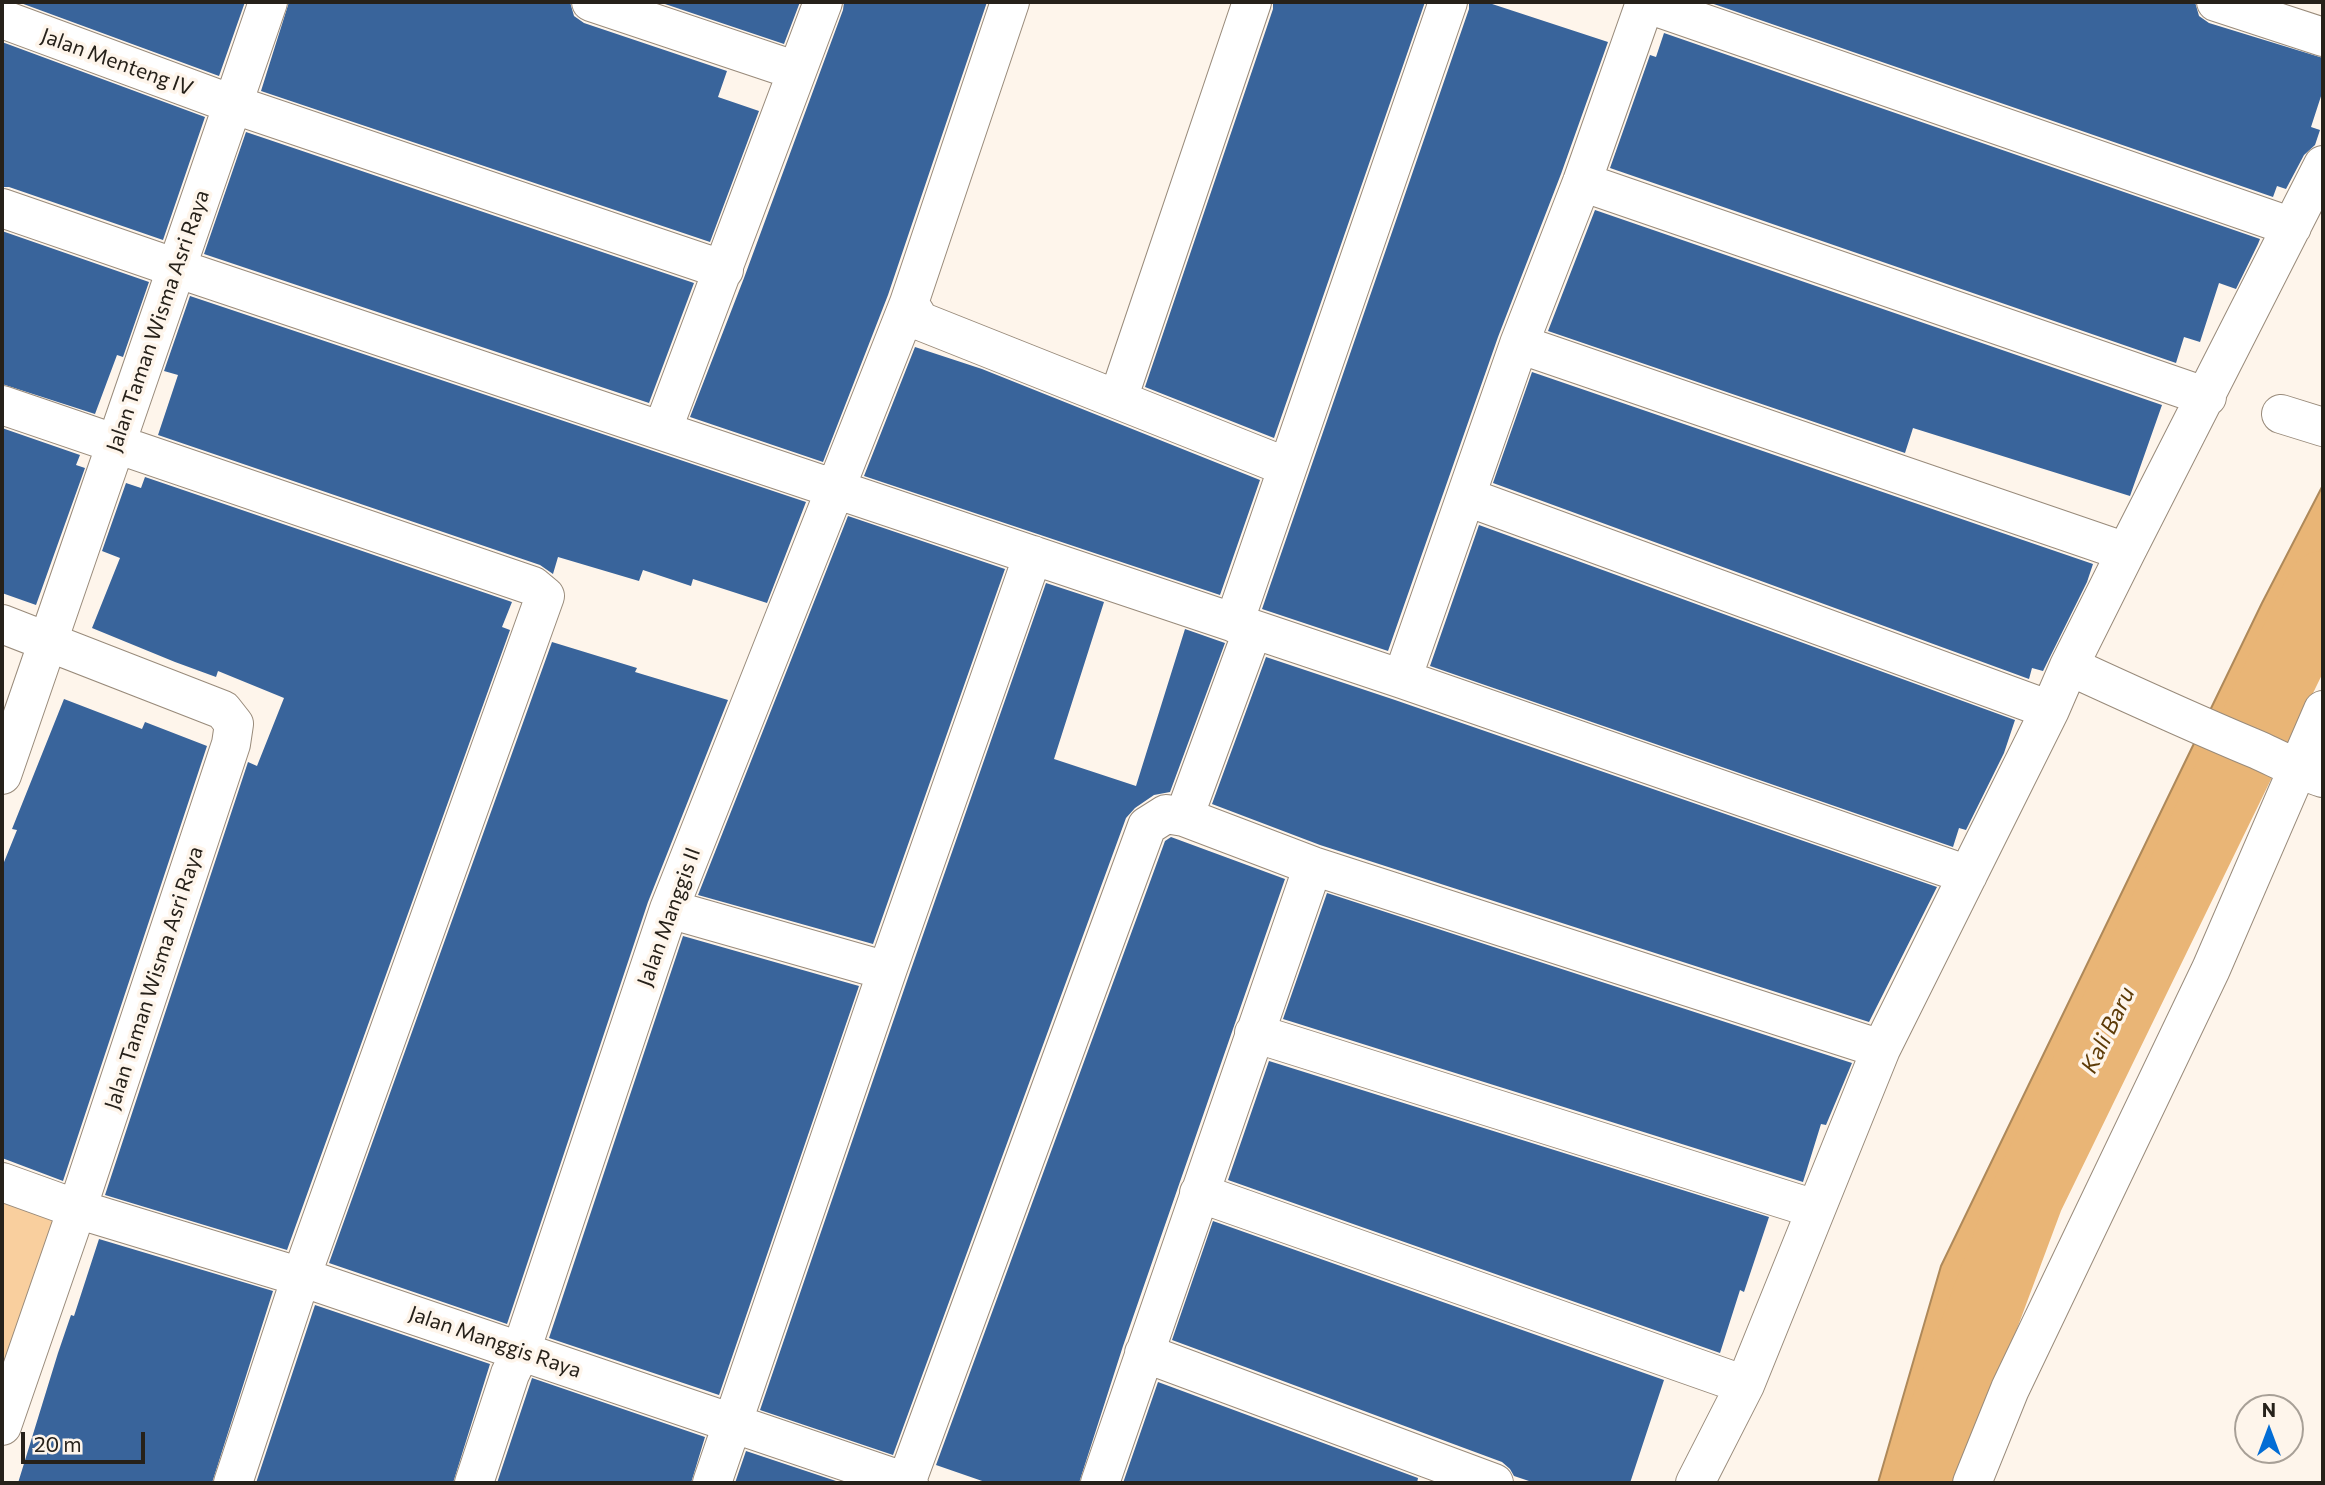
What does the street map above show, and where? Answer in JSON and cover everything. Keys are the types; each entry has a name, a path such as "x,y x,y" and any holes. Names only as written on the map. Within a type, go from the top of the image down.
{"street":[{"name":"Jalan Taman Wisma Asri Raya","path":"2,775 268,2"},
{"path":"591,2 797,71"},
{"path":"662,432 823,2"},
{"name":"Jalan Manggis II","path":"474,1483 670,909 909,303 1010,2"},
{"path":"1118,399 1252,2"},
{"path":"1184,817 1243,626 1287,467 1448,2"},
{"path":"2216,2 2323,37"},
{"path":"1402,679 1519,344 1582,182 1645,3 2292,227"},
{"name":"Jalan Menteng IV","path":"2,19 232,104 724,270"},
{"path":"1696,1483 1745,1385 1881,1048 2126,552 2323,165"},
{"path":"1582,182 2207,397"},
{"path":"2,208 1402,679 1968,875"},
{"path":"909,303 920,321 1287,467"},
{"path":"1519,344 2126,552"},
{"path":"2,405 533,586 545,596 302,1277 233,1483"},
{"path":"2281,414 2323,427"},
{"path":"1467,496 2050,710"},
{"path":"712,1483 1033,555"},
{"name":"Jalan Taman Wisma Asri Raya","path":"2,624 223,710 234,724 231,744 2,1426"},
{"path":"2069,666 2310,774"},
{"path":"1972,1483 2010,1389 2211,969 2310,774 2323,710"},
{"path":"907,1483 1147,826 1166,814 1184,817 1313,866 1881,1048"},
{"path":"1100,1483 1313,866"},
{"path":"670,909 887,971"},
{"path":"1254,1033 1815,1209"},
{"name":"Jalan Manggis Raya","path":"2,1182 77,1209 302,1277 907,1483"},
{"path":"1199,1193 1745,1385"},
{"path":"1144,1353 1494,1483"}],"shaded area":[{"path":"2323,485 2323,568 2127,985 1948,1386 1921,1483 1878,1483 1941,1266 2262,603"},
{"path":"2,1182 77,1209 2,1426"}],"building":[{"path":"18,2 245,2 219,76"},
{"path":"289,2 570,2 574,16 584,23 727,71 718,97 759,111 710,242 261,91"},
{"path":"659,2 800,2 784,44"},
{"path":"844,2 987,2 888,295 823,462 690,417 744,278"},
{"path":"1273,2 1425,2 1274,438 1145,387 1273,9"},
{"path":"1469,2 1486,2 1608,42 1498,337 1388,651 1262,609 1469,9"},
{"path":"1708,2 2195,2 2199,16 2209,23 2323,58 2323,90 2311,127 2320,130 2315,145 2304,155 2286,189 2277,186 2273,197"},
{"path":"1664,33 2260,239 2236,289 2219,283 2200,342 2184,337 2176,363 1610,168 1650,55 1656,57"},
{"path":"2,42 205,117 163,240 9,187 2,187"},
{"path":"246,132 694,283 649,403 204,254"},
{"path":"1595,210 2162,405 2130,496 1913,428 1905,453 1548,331"},
{"path":"2,231 149,282 123,357 117,355 95,414 2,384"},
{"path":"190,296 806,502 767,603 693,579 691,586 643,570 639,581 558,557 553,574 540,565 158,435 178,375 164,371"},
{"path":"915,347 982,369 1260,480 1220,595 864,476"},
{"path":"1532,372 2093,564 2087,582 2043,671 2032,668 2029,679 1493,483"},
{"path":"2,428 80,455 76,465 85,468 36,605 2,593"},
{"path":"145,477 512,602 502,627 510,630 287,1250 105,1195 248,762 257,766 284,698 218,671 216,677 92,628 120,558 102,551 126,483 141,488"},
{"path":"848,516 1005,569 873,944 698,895"},
{"path":"1479,525 2015,720 2004,753 1966,830 1959,828 1953,847 1430,666"},
{"path":"1046,583 1104,602 1054,759 1136,786 1185,629 1225,643 1170,792 1154,795 1126,818 893,1455 760,1410"},
{"path":"552,642 637,668 635,672 728,700 648,902 507,1324 329,1263"},
{"path":"1266,657 1937,887 1869,1022 1320,845 1212,804"},
{"path":"64,699 142,729 145,722 207,746 63,1181 2,1158 2,867 17,830 12,829"},
{"path":"1171,837 1285,879 1123,1346 1079,1483 988,1483 936,1465 1165,841"},
{"path":"1327,893 1852,1063 1826,1125 1821,1124 1803,1182 1283,1019"},
{"path":"683,936 859,986 719,1395 549,1338"},
{"path":"1269,1061 1769,1217 1744,1292 1740,1290 1720,1353 1228,1180"},
{"path":"1213,1221 1664,1380 1630,1483 1535,1483 1514,1476 1502,1462 1172,1340"},
{"path":"99,1239 273,1291 212,1483 18,1483 58,1353 71,1315 74,1316"},
{"path":"315,1305 490,1364 453,1483 256,1483"},
{"path":"532,1378 705,1437 691,1483 497,1483"},
{"path":"1158,1382 1418,1478 1417,1483 1123,1483"},
{"path":"746,1451 842,1483 735,1483"}],"waterway":[{"name":"Kali Baru","path":"1920,1483 2027,1196 2323,588"}]}
